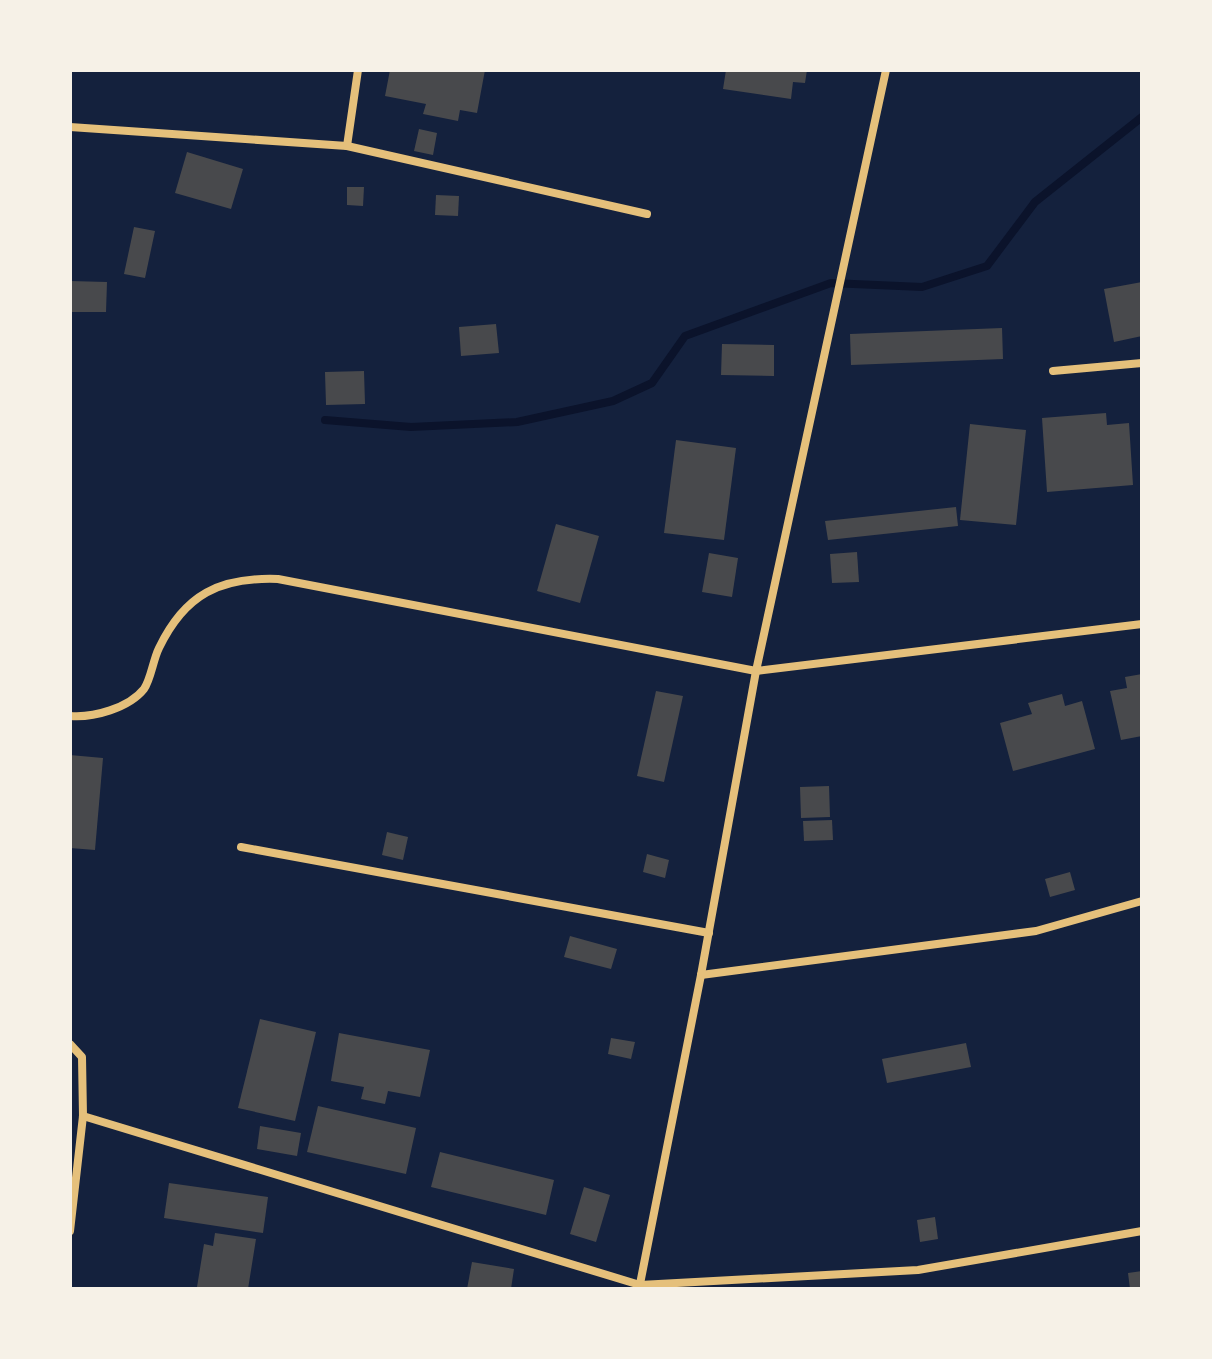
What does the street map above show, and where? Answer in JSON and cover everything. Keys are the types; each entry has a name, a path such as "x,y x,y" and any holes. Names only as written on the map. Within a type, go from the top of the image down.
{"street":[{"path":"347,146 358,70"},
{"path":"640,1287 756,671 886,70"},
{"path":"70,127 347,146 647,214"},
{"path":"1053,371 1142,363"},
{"path":"70,716 84,717 126,703 144,688 166,634 185,609 216,586 249,578 278,579 756,671 1142,624"},
{"path":"241,847 709,933"},
{"path":"701,975 1036,931 1142,901"},
{"path":"70,1044 82,1057 83,1116 70,1231"},
{"path":"83,1116 640,1287 918,1270 1142,1231"}],"building":[{"path":"390,70 485,70 477,113 460,110 458,121 423,114 426,104 385,96"},
{"path":"726,70 807,70 805,83 793,82 791,99 723,89"},
{"path":"419,129 437,133 433,155 414,151"},
{"path":"187,152 243,169 231,209 175,193"},
{"path":"347,187 364,187 363,206 347,205"},
{"path":"436,195 459,196 458,216 435,215"},
{"path":"134,227 155,231 145,278 124,274"},
{"path":"70,281 107,282 106,312 70,312"},
{"path":"1142,282 1142,336 1114,342 1104,289"},
{"path":"496,324 499,353 461,356 459,327"},
{"path":"1002,328 1003,359 851,365 850,334"},
{"path":"722,344 774,345 774,376 721,375"},
{"path":"364,371 365,404 326,405 325,372"},
{"path":"1106,413 1107,425 1129,423 1133,485 1047,492 1042,418"},
{"path":"970,424 1026,430 1016,525 960,520"},
{"path":"676,440 736,448 724,540 664,533"},
{"path":"956,507 958,526 828,540 825,521"},
{"path":"556,524 599,536 580,603 537,591"},
{"path":"857,552 859,582 832,583 830,554"},
{"path":"709,553 738,558 732,597 702,592"},
{"path":"1142,674 1142,736 1121,740 1110,691 1127,688 1125,677"},
{"path":"656,691 683,696 664,782 637,776"},
{"path":"1062,694 1065,706 1082,701 1095,749 1013,771 1000,723 1032,714 1028,703"},
{"path":"70,755 103,758 95,850 70,848"},
{"path":"829,786 830,817 801,818 800,787"},
{"path":"832,820 833,840 804,841 803,821"},
{"path":"387,832 408,837 403,860 382,855"},
{"path":"647,854 669,860 665,878 643,872"},
{"path":"1070,872 1075,890 1050,897 1045,879"},
{"path":"570,936 617,949 611,969 564,957"},
{"path":"260,1019 316,1032 295,1121 238,1108"},
{"path":"339,1033 430,1050 420,1097 388,1091 385,1104 361,1099 364,1087 331,1081"},
{"path":"611,1038 635,1042 631,1059 608,1054"},
{"path":"966,1043 971,1067 887,1083 882,1059"},
{"path":"318,1106 416,1128 406,1174 307,1152"},
{"path":"260,1126 301,1133 297,1156 257,1149"},
{"path":"440,1152 554,1180 546,1215 431,1187"},
{"path":"169,1183 268,1197 263,1233 164,1218"},
{"path":"584,1187 610,1195 596,1242 570,1234"},
{"path":"935,1217 938,1239 920,1242 917,1220"},
{"path":"215,1233 256,1239 248,1289 197,1287 204,1244 213,1246"},
{"path":"472,1262 514,1269 511,1289 467,1289"},
{"path":"1142,1271 1142,1289 1130,1289 1128,1273"}],"waterway":[{"path":"325,420 411,427 517,422 613,401 652,383 685,336 831,283 922,287 987,266 1035,202 1142,117"}]}
